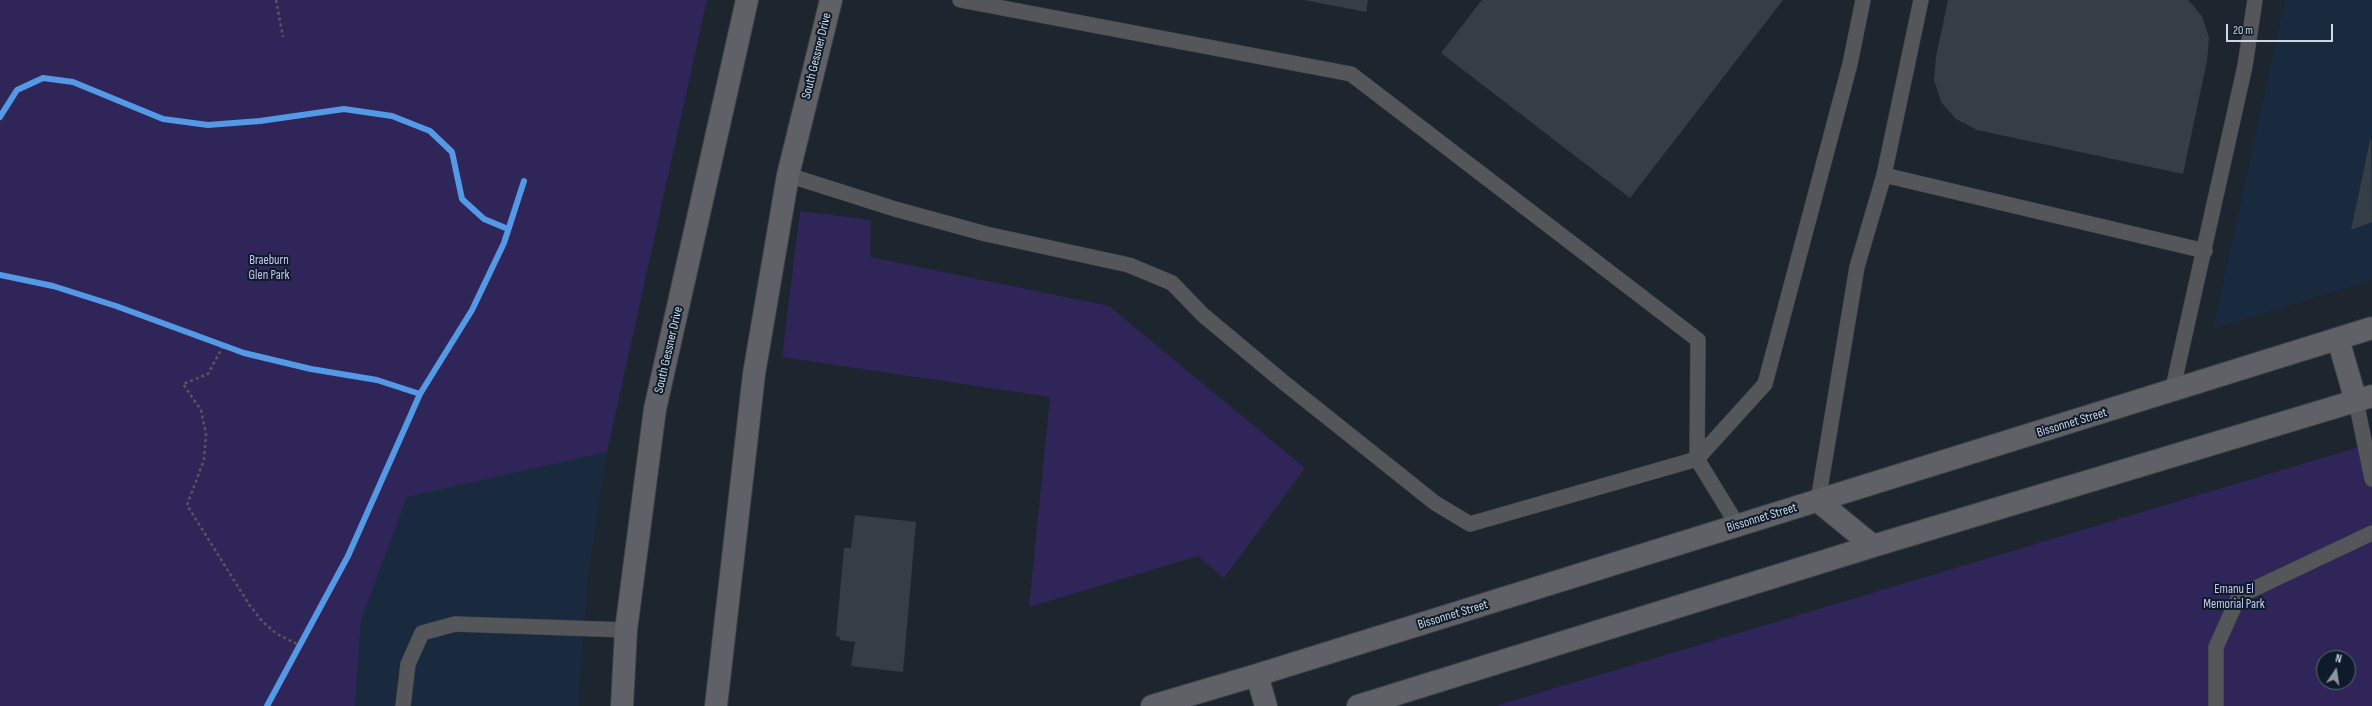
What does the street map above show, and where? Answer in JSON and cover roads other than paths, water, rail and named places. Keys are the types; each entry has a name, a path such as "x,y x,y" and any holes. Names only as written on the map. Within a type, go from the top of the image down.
{"main road":[{"name":"South Gessner Drive","path":"622,706 626,630 656,409 747,0"},
{"name":"South Gessner Drive","path":"716,706 754,374 788,174 831,0"},
{"name":"Bissonnet Street","path":"1152,706 1257,676 2172,392 2372,328"},
{"path":"1358,706 1873,546 2364,398 2338,339"},
{"path":"1818,501 1873,546"},
{"path":"1257,676 1266,706"}],"lane":[{"path":"960,0 1351,74 1698,340 1697,459 1738,526"},
{"path":"788,174 895,209 986,234 1129,265 1172,283 1203,315 1282,381 1435,503 1470,524 1697,459 1765,384 1850,64 1863,0"},
{"path":"1818,501 1857,267 1884,175 1921,0"},
{"path":"2172,392 2205,251 2245,66 2255,0"},
{"path":"1884,175 2205,251"},
{"path":"2364,398 2372,479"},
{"path":"2216,706 2216,647 2239,596 2372,533"},
{"path":"403,706 408,664 422,633 455,624 626,630"}],"park label":[{"name":"Braeburn Glen Park","path":"269,268"},
{"name":"Emanu El Memorial Park","path":"2234,598"}]}
